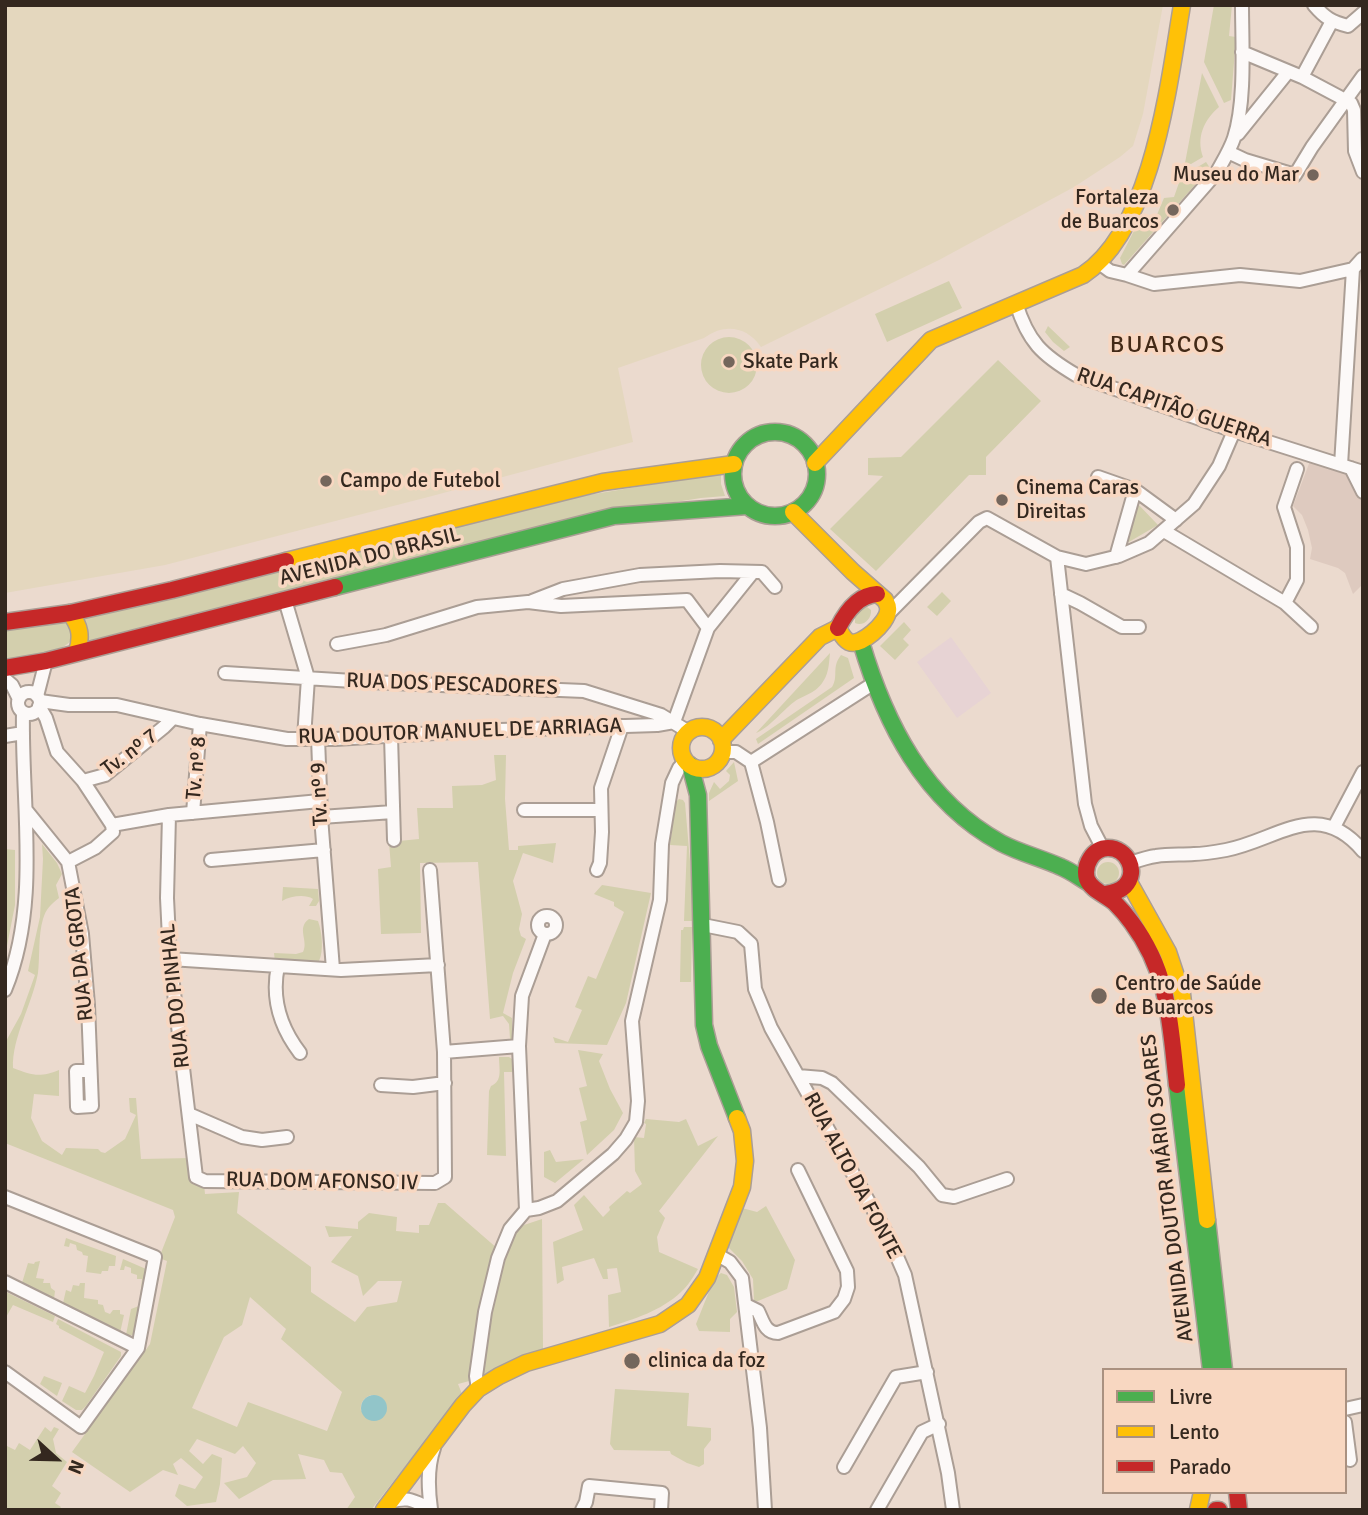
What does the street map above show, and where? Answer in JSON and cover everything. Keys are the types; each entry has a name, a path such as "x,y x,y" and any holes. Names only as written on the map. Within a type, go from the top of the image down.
{"main road":[{"path":"815,463 931,340 1083,275 1099,263 1124,227 1139,199 1150,169 1159,133 1181,5"},
{"path":"771,432 786,434 799,440 810,451 815,463 817,472 814,489 806,502 785,515 769,516 747,506 736,492 733,483 736,457 745,444 757,436 771,432"},
{"name":"AVENIDA DO BRASIL","path":"5,622 70,613 172,590 603,482 734,464"},
{"name":"AVENIDA DO BRASIL","path":"5,668 46,661 614,516 747,506"},
{"path":"793,512 853,572 886,600 889,608 885,620 861,642 856,644 844,639 838,628"},
{"path":"853,572 856,603"},
{"path":"698,795 712,766 720,758 722,746 820,637 838,628 864,595 877,594"},
{"path":"70,613 80,625 81,640 77,652"},
{"path":"861,642 892,727 927,781 950,805 1000,842 1063,868 1106,894 1119,892 1129,883 1132,869 1122,852 1116,849 1097,853 1063,868"},
{"path":"387,1506 478,1389 526,1363 660,1324 688,1305 706,1278 741,1187 745,1161 742,1131 709,1046 704,1025 698,795 682,743 689,732 701,727 713,731 722,746"},
{"path":"688,763 700,769 712,766"},
{"path":"1089,883 1086,869 1097,853"},
{"name":"AVENIDA DOUTOR MÁRIO SOARES","path":"1129,883 1143,911 1166,946 1182,994 1224,1368"},
{"name":"AVENIDA DOUTOR MÁRIO SOARES","path":"1106,894 1131,920 1143,938 1157,965 1167,1000 1211,1368"}],"street":[{"path":"1127,275 1217,172 1234,139 1239,117 1242,5"},
{"path":"1314,5 1332,21 1348,26 1363,13"},
{"path":"1302,77 1332,21"},
{"path":"1242,52 1302,77 1351,103 1354,110 1355,151 1363,172"},
{"path":"1234,139 1287,72"},
{"path":"1228,152 1295,176 1312,147 1363,76"},
{"path":"1099,263 1110,271 1154,284 1163,284 1240,275 1300,281 1360,261 1351,468 1363,492"},
{"name":"RUA CAPITÃO GUERRA","path":"1016,303 1022,323 1037,346 1076,375 1234,431 1351,468"},
{"path":"888,614 979,522 987,518 1057,557 1086,564 1116,557 1149,543 1194,504 1219,467 1234,431"},
{"path":"1285,603 1297,580 1297,547 1284,508 1297,469"},
{"path":"1098,477 1135,490 1176,520"},
{"path":"1116,557 1135,490"},
{"path":"1164,531 1285,603 1311,627"},
{"path":"1057,557 1084,804 1097,853"},
{"path":"528,602 563,589 640,575 683,572 762,572 775,587"},
{"path":"674,722 708,628 753,572"},
{"path":"1062,594 1122,627 1139,627"},
{"path":"285,600 308,678 304,738"},
{"path":"337,644 386,635 477,607 528,602 561,606 687,600 708,628"},
{"path":"23,713 33,713 39,701 46,661"},
{"name":"RUA DOS PESCADORES","path":"225,673 584,691 662,715 689,732"},
{"path":"5,679 12,685 23,713 27,863 24,914 13,970 5,990"},
{"path":"751,762 874,683"},
{"path":"19,699 31,692 39,701 57,752 83,781 112,825 113,832 94,848 68,862"},
{"name":"RUA DOUTOR MANUEL DE ARRIAGA","path":"39,701 69,705 117,705 201,724 287,739 657,725 674,722"},
{"name":"Tv. nº 7","path":"83,781 105,775 173,718"},
{"name":"Tv. nº 8","path":"193,813 201,724"},
{"path":"597,870 600,863 601,788 622,726"},
{"path":"5,736 23,733"},
{"path":"391,736 394,840"},
{"name":"Tv. nº 9","path":"318,738 321,817 333,969"},
{"path":"722,746 751,762 779,880"},
{"path":"478,1389 476,1376 485,1312 498,1258 510,1229 526,1210 557,1201 613,1154 636,1122 638,1101 632,1021 660,900 662,844 670,796 675,775 688,763"},
{"path":"1334,827 1363,772"},
{"path":"670,796 682,790 698,795"},
{"path":"112,825 169,815 320,800"},
{"name":"RUA DA GROTA","path":"26,810 68,862 82,934 90,1071"},
{"path":"524,810 601,810"},
{"path":"321,817 393,812"},
{"name":"RUA DO PINHAL","path":"169,815 167,898 170,959 197,1177"},
{"path":"1130,863 1155,856 1228,849 1298,825 1317,824 1334,827 1352,838 1363,851"},
{"path":"211,860 324,850"},
{"name":"RUA DOM AFONSO IV","path":"197,1177 205,1181 435,1183 445,1177 444,1052 430,870"},
{"name":"RUA ALTO DA FONTE","path":"702,925 738,932 751,944 755,989 771,1028 888,1236 905,1275 939,1424 953,1510"},
{"path":"526,1210 519,1046 522,996 545,934"},
{"path":"170,959 333,969 438,965"},
{"path":"278,966 275,979 280,1021 300,1053"},
{"path":"444,1052 519,1046"},
{"path":"798,1076 822,1077 832,1083 927,1175 943,1195 954,1197 1007,1179"},
{"path":"381,1085 413,1087 445,1083"},
{"path":"189,1114 242,1137 261,1140 287,1138"},
{"path":"746,1306 758,1311 766,1329 778,1333 834,1312 844,1299 848,1287 847,1271 798,1170"},
{"path":"5,1197 155,1257 138,1348 80,1427 5,1372"},
{"path":"716,1254 730,1262 742,1278 761,1428 765,1510"},
{"path":"5,1282 138,1348"},
{"path":"844,1467 896,1377 927,1372"},
{"path":"877,1510 922,1432 939,1424"},
{"path":"1347,1437 1350,1460"},
{"path":"431,1509 428,1476 436,1440"},
{"path":"429,1493 414,1476 408,1478 407,1482 431,1509"},
{"path":"582,1510 589,1486 662,1493 661,1510"},
{"path":"387,1506 402,1498 431,1509"}],"shaded area":[{"path":"1214,5 1232,5 1229,36 1236,37 1231,100 1224,103 1204,62"},
{"path":"1202,73 1219,107 1209,117 1203,129 1200,143 1203,157 1191,164 1185,163"},
{"path":"1206,162 1210,168 1124,265 1122,264 1120,258 1136,227 1148,225 1156,217 1164,198 1174,197 1181,177"},
{"path":"949,281 962,308 887,342 875,314"},
{"path":"1048,326 1070,347 1064,351 1053,342 1045,332"},
{"name":"Skate Park","path":"729,337 740,339 749,345 755,354 755,376 749,385 740,391 729,393 718,391 709,385 703,376 701,365 703,354 709,345 718,339"},
{"path":"998,360 1041,401 986,457 986,475 969,475 876,571 830,529 883,476 868,475 868,458 901,457"},
{"path":"1310,461 1351,476 1363,503 1363,584 1353,594 1345,573 1310,559 1312,548 1308,530 1302,515 1293,506"},
{"path":"721,473 725,496 585,516 89,642 82,616 570,498"},
{"path":"1136,502 1158,525 1122,546"},
{"path":"942,592 951,601 937,616 927,607"},
{"path":"867,607 871,610 868,619 861,624 855,623 855,615"},
{"path":"68,621 74,637 69,643 43,654 5,661 5,628"},
{"path":"904,622 911,630 903,639 909,645 895,660 880,646"},
{"path":"951,637 991,693 957,718 917,662"},
{"path":"830,653 827,674 821,685 794,702 756,733"},
{"path":"841,655 848,658 854,678 758,744 756,739 832,687 836,664"},
{"path":"494,755 506,755 505,799 509,850 518,850 518,846 556,843 553,863 523,853 513,881 522,914 519,929 521,936 526,939 513,973 503,1013 512,1018 512,1039 509,1024 503,1016 490,1019 478,862 420,863 421,933 381,934 378,869 391,867 389,842 419,839 417,808 453,808 452,786 482,785 496,780"},
{"path":"734,762 738,781 709,801 714,782 720,789 729,781 730,775 726,771"},
{"path":"679,799 685,803 692,921 684,921 687,846 670,845 675,807"},
{"path":"42,844 62,874 56,885 59,898 49,907 43,919 38,973 19,1033 13,1068 36,1075 59,1070 59,1096 34,1094 31,1118 42,1141 62,1155 66,1148 98,1149 105,1153 125,1139 136,1115 130,1112 129,1098 136,1098 141,1159 191,1158 204,1184 205,1194 239,1192 237,1213 311,1267 311,1292 355,1322 367,1307 397,1302 402,1281 378,1281 363,1296 358,1276 331,1262 352,1236 329,1237 325,1226 358,1229 358,1222 369,1213 397,1217 396,1231 419,1233 419,1225 429,1225 438,1203 445,1203 498,1249 473,1380 458,1384 462,1394 371,1510 346,1510 355,1497 342,1473 330,1472 324,1460 298,1454 306,1479 273,1480 239,1499 224,1483 247,1477 256,1463 243,1446 235,1454 197,1439 189,1451 203,1464 212,1454 222,1458 220,1484 216,1502 187,1506 175,1496 179,1484 195,1489 203,1477 181,1458 173,1464 178,1475 163,1470 130,1492 72,1452 150,1344 167,1261 159,1258 175,1217 173,1210 5,1143 5,1043 21,1014 35,975 28,971 40,917","holes":["250,1297 286,1329 281,1339 342,1392 327,1431 248,1402 237,1427 192,1408 224,1337 242,1325","371,1395 379,1396 385,1402 361,1411 363,1401"]},
{"path":"5,849 15,850 15,905 5,956"},
{"path":"1108,862 1116,865 1119,873 1116,881 1108,884 1100,881 1097,873 1100,865"},
{"path":"602,885 651,893 626,1003 607,1045 555,1043 553,1037 568,1042 582,1010 575,1007 588,976 596,979 624,912 614,906 614,902 594,894"},
{"path":"283,887 318,889 319,901 316,906 309,906 313,899 306,897 282,901"},
{"path":"309,919 318,921 319,925 322,947 319,961 275,962 274,953 303,952 303,926"},
{"path":"684,927 692,927 691,982 680,982 681,930"},
{"path":"578,1050 603,1054 599,1061 623,1113 614,1130 587,1155 580,1122 587,1120 579,1088 587,1086"},
{"path":"499,1057 512,1059 513,1072 504,1072 506,1156 487,1155 489,1091 499,1078"},
{"path":"646,1119 679,1122 686,1119 698,1146 718,1136 659,1211 665,1218 657,1237 659,1252 698,1269 684,1290 673,1299 647,1314 609,1327 608,1295 621,1292 617,1268 607,1269 608,1279 603,1279 594,1258 562,1267 564,1280 557,1284 553,1242 583,1230 574,1205 584,1195 603,1217 610,1210 609,1207 627,1191 630,1193 642,1184 635,1171 634,1137 644,1138"},
{"path":"550,1150 556,1162 584,1159 555,1183 544,1177 544,1152"},
{"path":"766,1206 795,1260 787,1289 754,1301 753,1279 742,1261 727,1246 742,1208 757,1212"},
{"path":"542,1219 543,1349 482,1375 485,1335 511,1236 524,1225"},
{"path":"66,1238 116,1256 115,1266 109,1266 108,1271 102,1271 101,1274 86,1272 88,1256 77,1250 76,1245 70,1243 69,1247 64,1246"},
{"path":"123,1259 146,1269 147,1272 134,1334 130,1336 126,1335 131,1309 139,1306 142,1279 137,1279 137,1275 131,1273 131,1268 125,1266 124,1270 120,1270"},
{"path":"40,1261 36,1278 44,1279 43,1283 50,1283 55,1291 54,1299 22,1283 28,1263"},
{"path":"721,1273 727,1275 734,1287 737,1312 730,1319 730,1332 699,1331 696,1324 714,1279"},
{"path":"80,1283 85,1283 84,1298 98,1300 105,1312 110,1314 113,1310 120,1310 120,1314 124,1315 120,1333 63,1303 66,1290 71,1292 73,1285 79,1286"},
{"path":"6,1292 55,1316 53,1322 13,1305 5,1319"},
{"path":"58,1319 121,1352 121,1356 82,1410 76,1410 62,1401 69,1386 85,1393 104,1352 59,1328 56,1324"},
{"path":"44,1376 62,1383 57,1396 40,1384"},
{"path":"615,1389 689,1393 687,1426 711,1428 711,1440 704,1449 704,1464 699,1467 687,1463 670,1451 614,1450 610,1444"},
{"path":"45,1427 51,1432 54,1427 59,1429 53,1439 56,1453 67,1462 52,1486 61,1493 55,1503 61,1507 59,1510 5,1510 5,1445 15,1450 19,1443 30,1450"}],"sand":[{"path":"5,5 1163,5 1143,114 1133,146 1120,157 1074,187 939,260 761,347 742,331 719,330 704,338 618,368 633,442 165,565 5,593"}],"water":[{"path":"374,1395 383,1399 387,1408 383,1417 374,1421 365,1417 361,1408 365,1399"}],"traffic: fast":[{"path":"775,432 791,435 805,444 814,458 817,474 814,490 805,504 791,513 775,516 759,513 745,504 736,490 733,474 736,458 745,444 759,435 775,432"},
{"path":"335,587 614,516 747,506"},
{"path":"861,642 882,702 896,730 911,757 950,805 974,826 1001,843 1065,869 1089,883"},
{"path":"690,765 698,795 704,1025 709,1046 737,1118"},
{"path":"1177,1085 1211,1368"},
{"path":"1207,1220 1224,1368"}],"traffic: slow":[{"path":"815,463 931,340 1083,275 1107,253 1126,224 1142,190 1154,152 1182,5"},
{"path":"286,561 603,482 734,464"},
{"path":"793,512 888,605 887,616 883,622 873,633 860,641 849,642 838,628"},
{"path":"70,613 79,631 77,652"},
{"path":"721,740 820,637 838,628"},
{"path":"702,727 717,733 723,748 717,763 702,769 687,763 681,748 687,733 702,727"},
{"path":"1129,882 1168,952 1182,994 1207,1220"},
{"path":"384,1510 478,1389 526,1363 660,1324 688,1305 707,1278 742,1187 745,1161 742,1131 737,1118"},
{"path":"1198,1510 1202,1494"}],"traffic: jam":[{"path":"5,622 70,613 286,561"},
{"path":"5,668 46,661 335,587"},
{"path":"838,628 853,605 864,597 877,594"},
{"path":"1106,894 1123,888 1131,874 1131,867 1125,856 1108,848 1098,851 1090,858 1086,868 1087,879 1126,915 1145,942 1154,961 1170,1021 1177,1085"},
{"path":"1237,1494 1239,1510"}],"place":[{"name":"Museu do Mar","path":"1313,175"},
{"name":"Fortaleza de Buarcos","path":"1173,210"},
{"name":"Skate Park","path":"729,362"},
{"name":"Campo de Futebol","path":"326,481"},
{"name":"Cinema Caras Direitas","path":"1002,500"},
{"name":"Centro de Saúde de Buarcos","path":"1099,996"},
{"name":"clinica da foz","path":"632,1361"}],"district":[{"name":"BUARCOS","path":"1168,346"}]}
